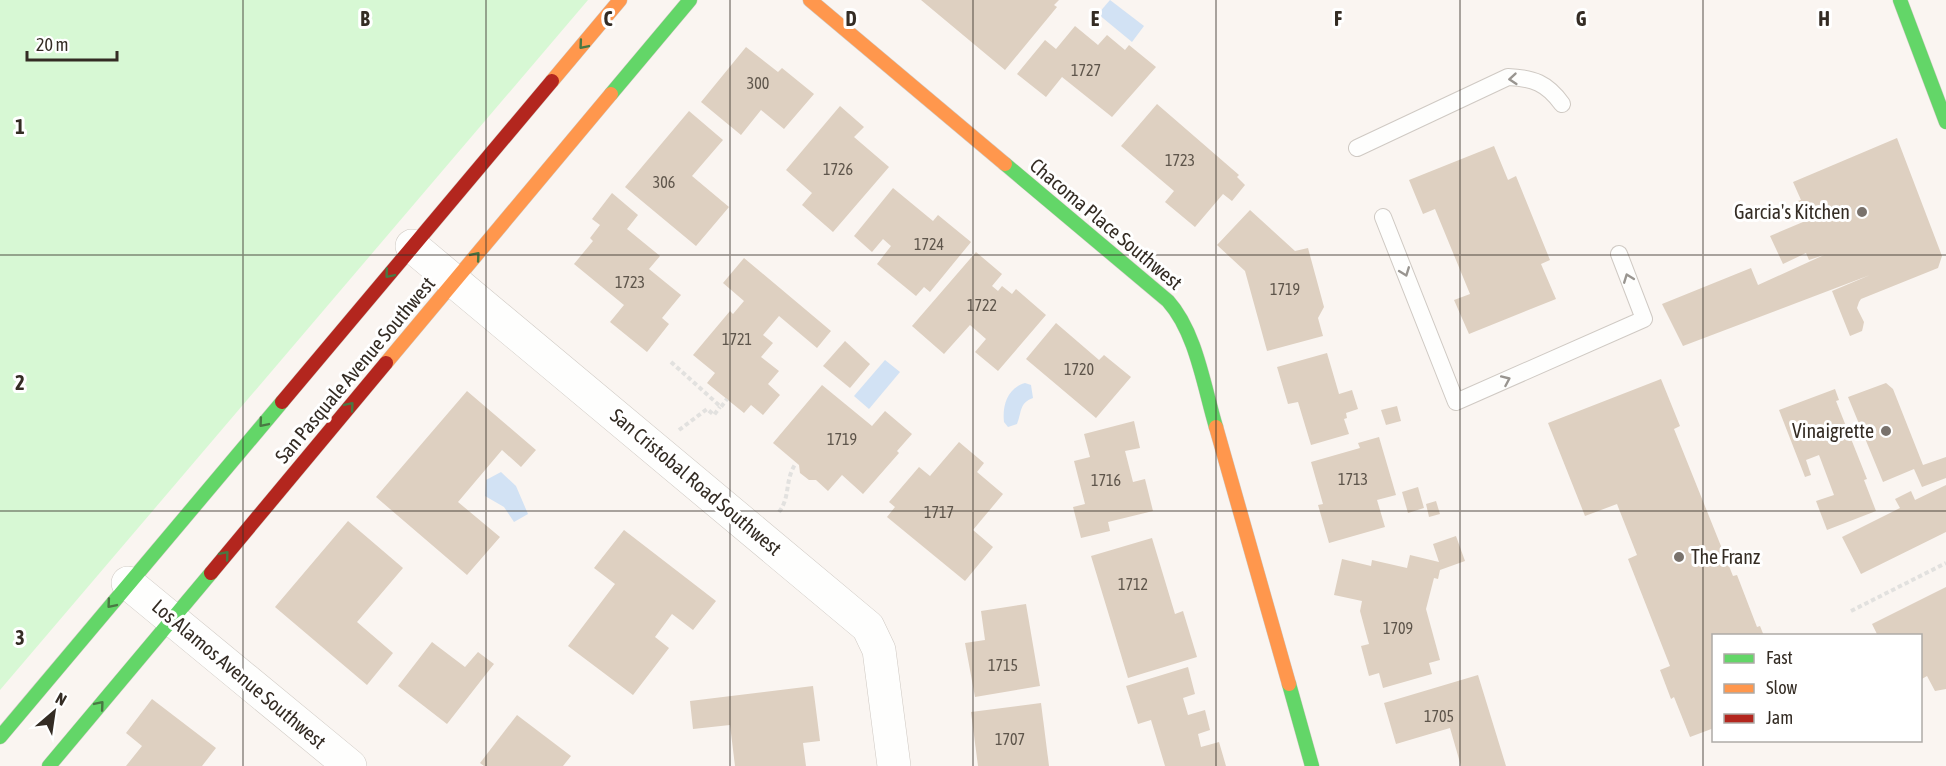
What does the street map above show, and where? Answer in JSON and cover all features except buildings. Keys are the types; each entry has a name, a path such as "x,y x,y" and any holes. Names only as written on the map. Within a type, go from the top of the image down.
{"street":[{"name":"San Pasquale Avenue Southwest","path":"0,737 620,0"},
{"name":"San Pasquale Avenue Southwest","path":"49,766 690,0"},
{"name":"Chacoma Place Southwest","path":"810,0 1178,311 1189,334 1312,766"},
{"path":"1900,0 1946,122"},
{"name":"San Cristobal Road Southwest","path":"412,246 868,627 879,650 894,766"},
{"name":"Los Alamos Avenue Southwest","path":"128,583 350,766"}],"lane":[{"path":"1357,148 1508,77 1539,82 1552,91 1562,104"},
{"path":"1383,217 1456,402 1644,319 1619,254"}],"path":[{"path":"671,362 721,407"},
{"path":"678,431 707,409 714,416 727,399"},
{"path":"777,514 786,501 788,477 796,463"},
{"path":"1851,611 1946,563"}],"green space":[{"path":"0,0 588,0 0,690"}],"water":[{"path":"1110,0 1144,26 1132,42 1098,14"},
{"path":"885,360 900,372 869,409 854,396"},
{"path":"1025,383 1031,385 1033,398 1023,405 1017,424 1008,427 1004,422 1007,398 1014,389"},
{"path":"501,472 516,486 528,514 514,522 504,507 485,496 486,480"}],"traffic: fast":[{"path":"611,94 690,0"},
{"path":"1900,0 1946,122"},
{"path":"1005,164 1168,301 1186,328 1216,427"},
{"path":"0,737 282,402"},
{"path":"49,766 211,573"},
{"path":"1289,684 1312,766"}],"traffic: slow":[{"path":"552,81 620,0"},
{"path":"810,0 1005,164"},
{"path":"386,363 611,94"},
{"path":"1216,427 1289,684"}],"traffic: jam":[{"path":"282,402 552,81"},
{"path":"211,573 386,363"}],"place":[{"name":"Garcia's Kitchen","path":"1862,212"},
{"name":"Vinaigrette","path":"1886,431"},
{"name":"The Franz","path":"1679,557"}]}
